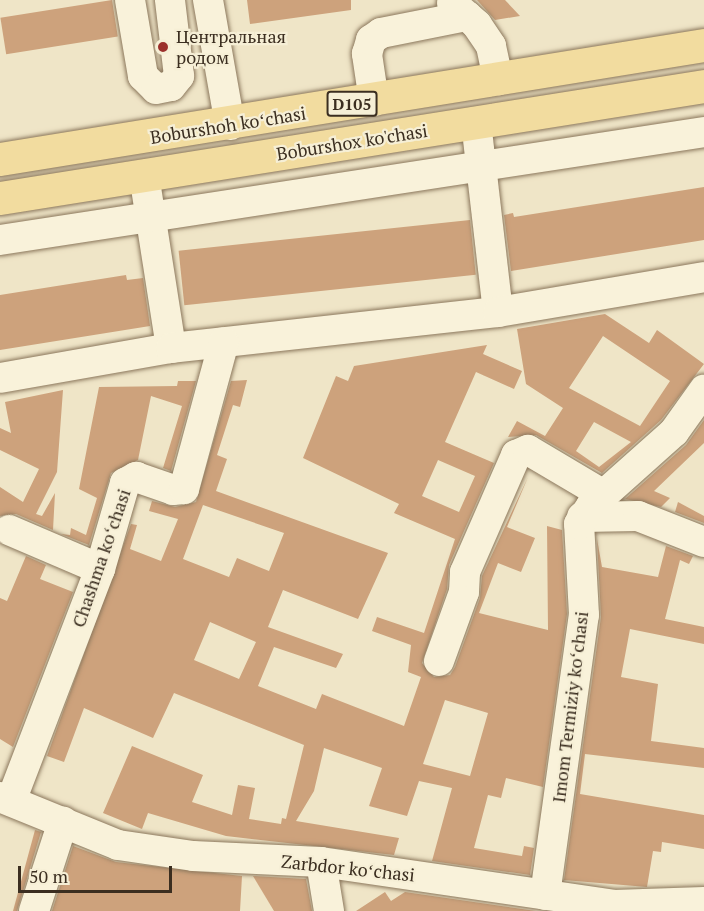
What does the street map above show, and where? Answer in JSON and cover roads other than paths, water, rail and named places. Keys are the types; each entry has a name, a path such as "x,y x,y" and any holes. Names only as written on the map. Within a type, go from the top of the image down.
{"main road":[{"name":"Boburshoh koʻchasi","path":"0,159 230,125 704,45"},
{"name":"Boburshox ko'chasi","path":"0,198 704,86"}],"street":[{"path":"130,0 143,76 156,89 171,86 179,76 170,0"},
{"path":"208,0 230,125"},
{"path":"374,101 367,54 371,40 381,33 458,8 491,46 498,80"},
{"path":"476,122 498,312"},
{"path":"0,240 150,214 481,167 704,132"},
{"path":"144,175 171,348"},
{"path":"85,185 91,224"},
{"path":"0,378 171,348 498,312 704,277"},
{"name":"Chashma koʻchasi","path":"5,799 100,569 128,480 136,477 173,490 184,489 224,342"},
{"path":"582,517 674,432 701,402"},
{"path":"439,661 464,592 465,572 516,455 528,450 604,495"},
{"path":"582,517 638,516 704,542"},
{"name":"Imom Termiziy koʻchasi","path":"545,895 584,615 578,533 582,517"},
{"path":"9,530 100,569"},
{"name":"Zarbdor koʻchasi","path":"5,799 118,844 192,856 321,862 614,905 704,902"},
{"path":"34,911 63,822"},
{"path":"321,862 329,911"}],"place":[{"name":"Центральная родом","path":"163,47"}]}
